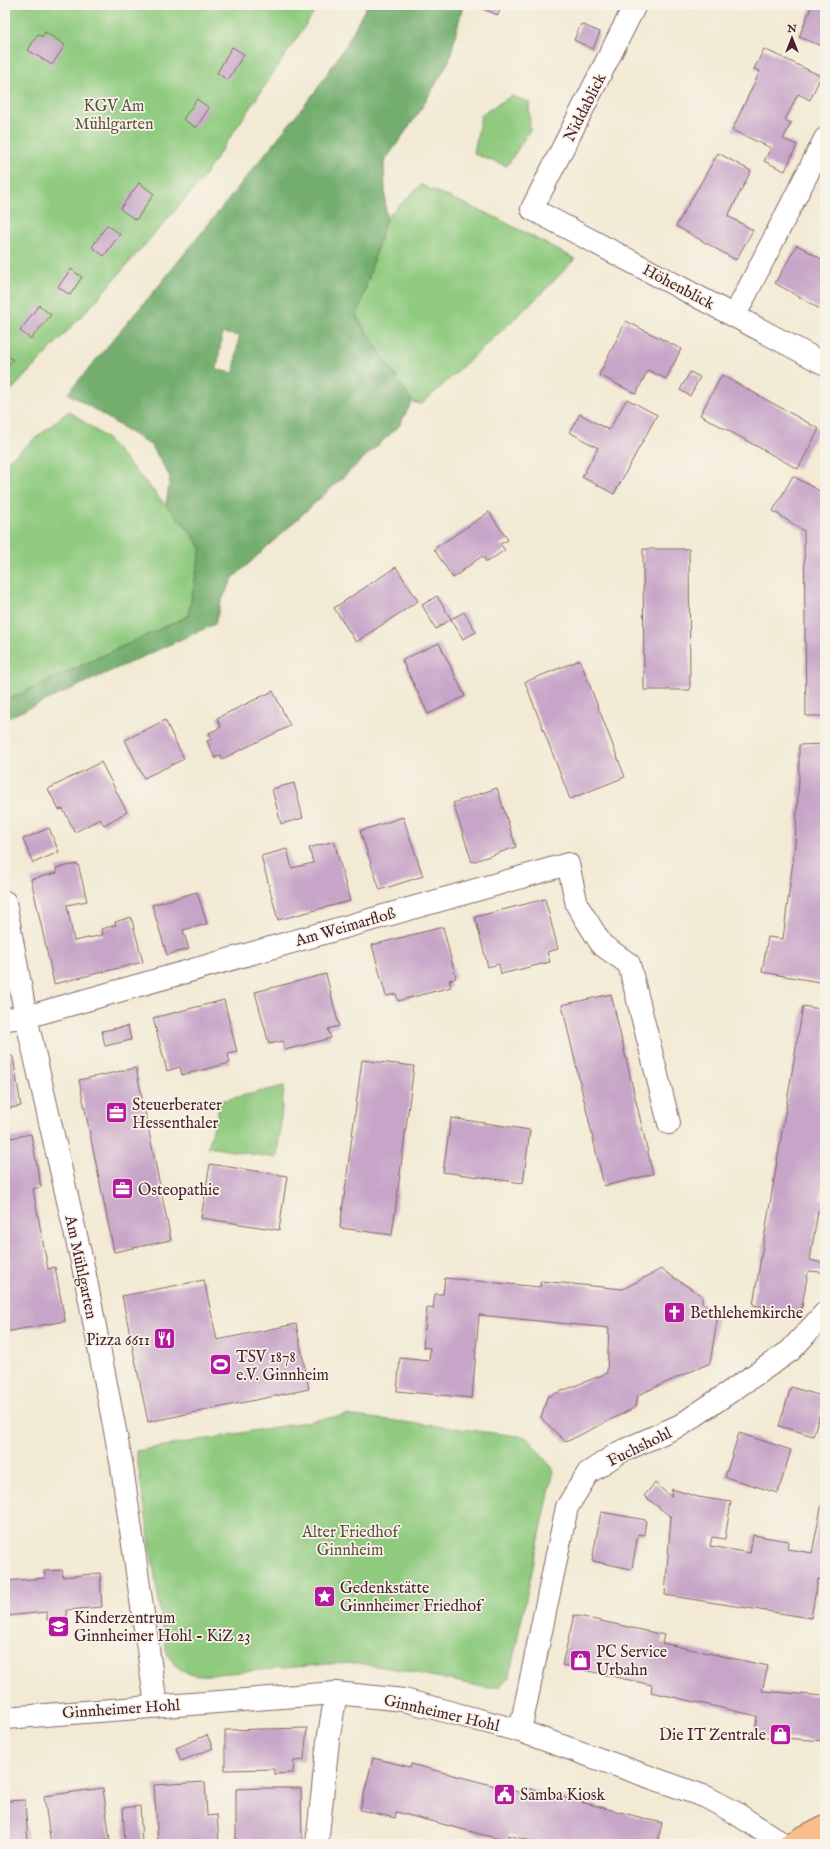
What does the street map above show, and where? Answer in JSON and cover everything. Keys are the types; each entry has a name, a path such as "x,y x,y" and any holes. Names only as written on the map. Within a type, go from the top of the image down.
{"main road":[{"path":"790,1844 825,1826"}],"street":[{"name":"Niddablick","path":"532,209 635,5"},
{"path":"735,316 825,139"},
{"name":"Höhenblick","path":"532,209 825,364"},
{"name":"Am Weimarfloß","path":"5,1019 26,1016 568,864 577,905 602,945 629,964 669,1123"},
{"name":"Am Mühlgarten","path":"5,902 26,1016 85,1275 122,1467 156,1705"},
{"name":"Fuchshohl","path":"520,1730 567,1507 588,1473 620,1452 681,1425 790,1350 825,1313"},
{"path":"317,1844 328,1741 336,1693"},
{"name":"Ginnheimer Hohl","path":"5,1718 156,1705 336,1693 404,1700 520,1730 706,1797 734,1812 783,1844"}],"green space":[{"name":"KGV Am Mühlgarten","path":"5,5 319,5 200,182 90,307 5,397"},
{"path":"367,5 463,5 449,61 420,111 384,162 386,218 357,317 412,402 399,426 233,578 221,602 215,624 5,719 5,701 188,616 201,548 191,533 166,505 170,477 152,446 68,393 161,283 315,92 346,45","holes":["222,333 239,336 234,373 217,370"]},
{"path":"511,96 529,102 530,130 507,166 474,154 481,115"},
{"path":"421,185 497,218 575,259 539,296 422,404 412,402 357,317 386,218"},
{"path":"69,411 106,438 191,533 201,548 188,616 5,701 5,463"},
{"path":"284,1086 277,1158 208,1147 221,1101"},
{"name":"Alter Friedhof Ginnheim","path":"346,1415 526,1437 554,1470 509,1677 500,1686 488,1688 407,1671 357,1663 328,1664 196,1676 185,1672 178,1667 169,1656 166,1650 136,1451"}],"building":[{"path":"482,5 502,5 498,15 481,8"},
{"path":"812,5 825,5 825,47 799,37"},
{"path":"581,24 600,32 593,49 574,40"},
{"path":"45,32 65,45 52,65 28,50 38,34 42,37"},
{"path":"232,47 244,54 228,80 217,73"},
{"path":"764,49 821,76 810,100 798,94 785,120 791,123 783,139 797,145 785,171 764,161 771,148 732,130 760,71 754,69"},
{"path":"197,99 209,108 196,128 183,119"},
{"path":"718,153 751,171 728,216 753,230 736,260 676,226"},
{"path":"139,183 154,194 136,220 120,209"},
{"path":"107,225 120,234 104,256 92,247"},
{"path":"797,245 825,261 825,312 775,283"},
{"path":"71,269 82,277 70,295 58,287"},
{"path":"39,305 51,315 31,339 20,331"},
{"path":"626,321 681,349 666,379 648,370 636,394 599,375"},
{"path":"5,353 13,360 5,368"},
{"path":"690,372 700,377 690,396 680,390"},
{"path":"722,375 819,429 798,469 700,415"},
{"path":"627,399 657,415 614,494 582,477 598,448 569,432 580,414 609,430"},
{"path":"793,476 825,494 825,716 806,716 804,531 773,511"},
{"path":"489,512 508,540 500,544 505,550 487,562 482,556 453,578 434,549"},
{"path":"643,549 689,549 690,690 644,690"},
{"path":"396,567 418,601 356,642 334,608"},
{"path":"437,596 451,619 436,629 422,605"},
{"path":"464,612 476,632 463,639 451,619"},
{"path":"439,643 465,696 428,714 402,660"},
{"path":"580,660 625,777 570,799 525,682"},
{"path":"273,691 290,726 222,759 221,755 215,758 207,741 212,739 209,733 221,727 217,718"},
{"path":"165,720 184,759 144,778 125,740"},
{"path":"825,744 825,983 762,972 768,937 783,939 795,845 799,778 799,745"},
{"path":"101,762 127,812 104,825 100,819 75,832 63,809 59,810 48,789"},
{"path":"294,783 303,818 281,824 272,789"},
{"path":"497,788 516,847 472,862 453,803"},
{"path":"403,817 423,876 380,890 360,831"},
{"path":"49,828 59,852 33,863 23,839"},
{"path":"334,841 350,901 278,920 261,856 287,849 292,868 313,863 309,848"},
{"path":"78,864 87,901 67,905 74,941 103,935 101,929 116,925 115,922 131,917 143,962 54,984 31,879 57,873 56,868"},
{"path":"197,892 207,924 183,930 189,949 167,955 152,905"},
{"path":"545,899 558,949 547,952 550,962 501,974 499,964 488,967 475,917"},
{"path":"443,927 456,978 449,980 451,987 398,1001 396,994 386,996 372,945"},
{"path":"326,974 339,1026 328,1029 331,1038 285,1050 283,1041 269,1044 255,992"},
{"path":"611,994 653,1174 604,1186 562,1005"},
{"path":"224,1000 237,1052 228,1054 230,1063 182,1075 180,1067 167,1071 153,1018"},
{"path":"803,1006 825,1010 825,1170 820,1199 825,1200 825,1212 818,1211 810,1260 823,1263 822,1272 808,1271 801,1313 753,1305"},
{"path":"128,1026 131,1040 105,1046 102,1031"},
{"path":"5,1051 13,1057 21,1106 5,1109"},
{"path":"362,1060 414,1066 392,1235 340,1228"},
{"path":"136,1068 171,1240 114,1252 79,1080"},
{"path":"451,1118 530,1130 523,1183 443,1172"},
{"path":"31,1134 41,1187 33,1189 48,1269 55,1267 65,1321 5,1332 5,1139"},
{"path":"210,1164 287,1176 279,1230 201,1218"},
{"path":"661,1269 702,1296 702,1303 718,1314 710,1363 638,1395 636,1407 566,1442 541,1418 547,1397 607,1373 609,1328 479,1315 472,1398 397,1391 400,1358 429,1361 430,1348 423,1347 427,1308 433,1309 435,1294 443,1294 445,1278 540,1287 541,1281 623,1289"},
{"name":"TSV 1878 e.V. Ginnheim","path":"204,1280 217,1340 296,1324 309,1389 148,1422 122,1296"},
{"path":"791,1387 825,1397 813,1436 779,1426"},
{"path":"739,1433 791,1450 778,1493 725,1477"},
{"path":"655,1483 671,1497 672,1489 698,1497 731,1502 725,1539 712,1537 710,1546 750,1553 753,1535 788,1541 787,1549 812,1553 823,1498 825,1498 825,1580 818,1579 811,1618 665,1595 671,1517 644,1496"},
{"path":"601,1512 646,1520 644,1535 638,1534 632,1569 592,1561"},
{"name":"Kinderzentrum Ginnheimer Hohl - KiZ 23","path":"62,1570 63,1577 100,1573 102,1607 66,1610 67,1618 47,1620 47,1612 5,1616 5,1581 45,1578 44,1571"},
{"path":"574,1615 664,1635 662,1643 768,1666 762,1691 825,1696 825,1741 754,1736 757,1716 651,1692 652,1685 562,1665"},
{"path":"307,1728 304,1760 294,1761 293,1773 274,1774 274,1769 225,1770 225,1730"},
{"path":"207,1735 213,1748 181,1761 176,1748"},
{"path":"373,1758 410,1767 411,1764 522,1793 523,1787 662,1823 657,1844 543,1844 508,1835 507,1841 396,1812 395,1818 360,1810"},
{"path":"205,1782 207,1816 217,1815 219,1844 158,1844 154,1785"},
{"path":"103,1788 110,1840 78,1844 51,1844 44,1796"},
{"path":"301,1788 302,1844 236,1844 236,1789"},
{"path":"25,1800 28,1844 5,1844 5,1801"},
{"path":"140,1806 142,1844 125,1844 123,1808"}],"place":[{"name":"Steuerberater Hessenthaler","path":"116,1113"},
{"name":"Osteopathie","path":"123,1189"},
{"name":"Bethlehemkirche","path":"674,1312"},
{"name":"Pizza 6611","path":"165,1339"},
{"name":"TSV 1878 e.V. Ginnheim","path":"220,1365"},
{"name":"Gedenkstätte Ginnheimer Friedhof","path":"325,1596"},
{"name":"Kinderzentrum Ginnheimer Hohl - KiZ 23","path":"58,1626"},
{"name":"PC Service Urbahn","path":"581,1660"},
{"name":"Die IT Zentrale","path":"781,1734"},
{"name":"Samba Kiosk","path":"505,1794"}]}
